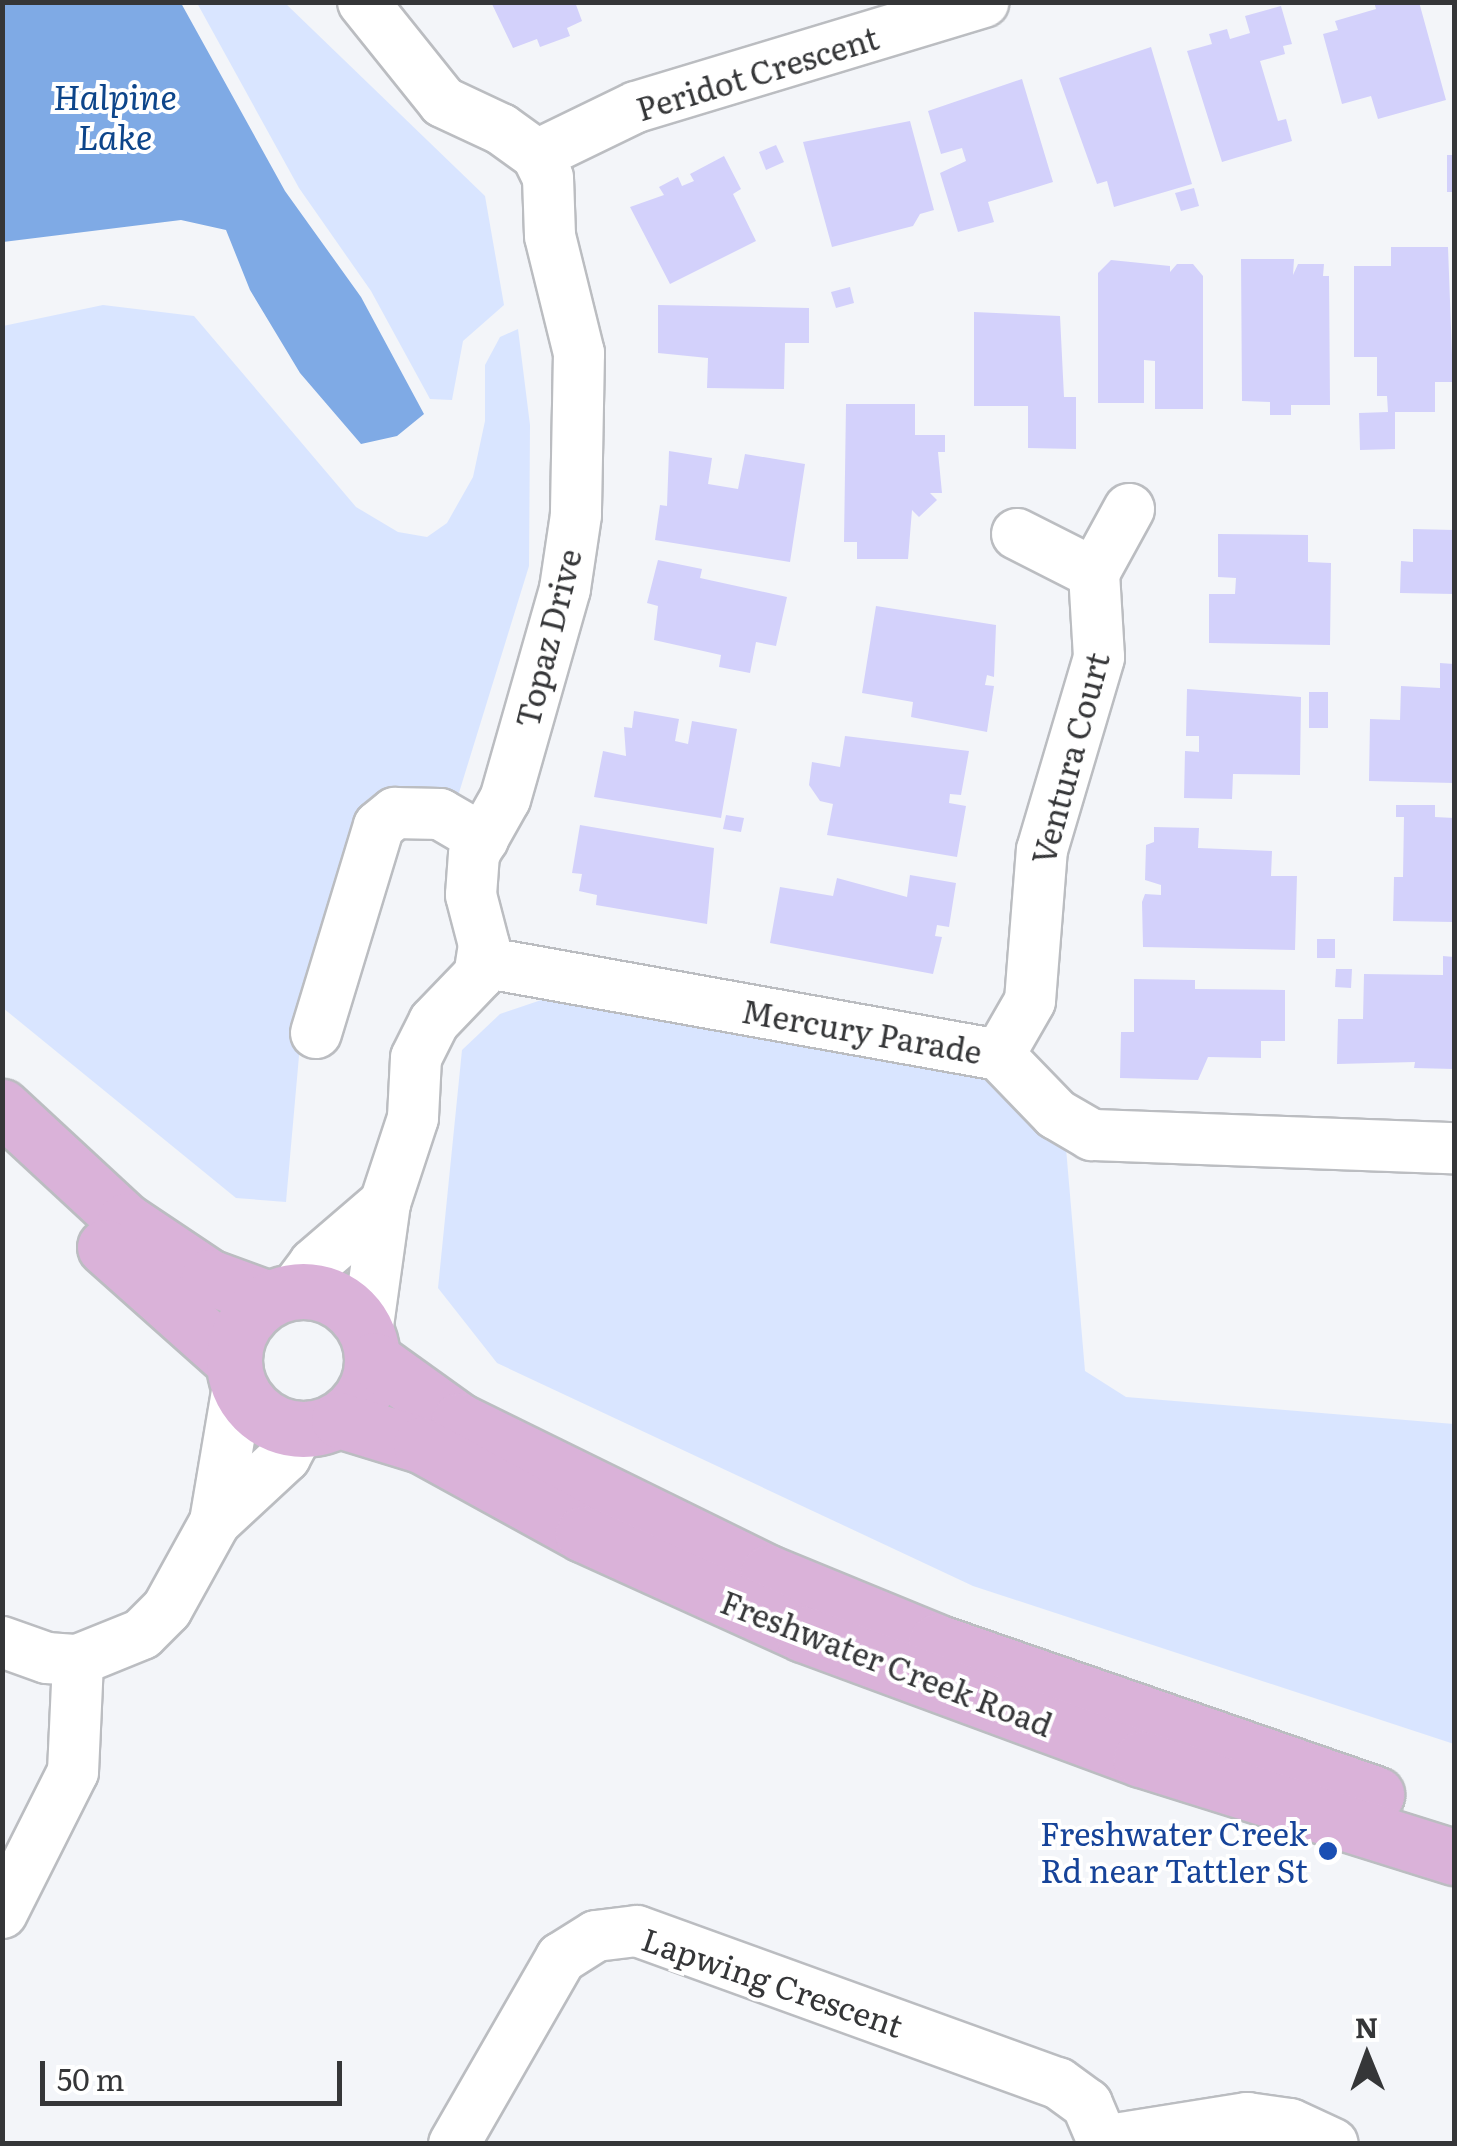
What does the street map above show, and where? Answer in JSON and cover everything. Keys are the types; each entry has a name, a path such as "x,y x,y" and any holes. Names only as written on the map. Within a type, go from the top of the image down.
{"main road":[{"path":"2,1107 125,1221 209,1277 281,1295 337,1299 370,1346 369,1384 320,1424 263,1416 236,1373 2,1154"},
{"path":"236,1373 243,1326 281,1295"},
{"name":"Freshwater Creek Road","path":"370,1346 459,1421 768,1573 1148,1718 1454,1819"},
{"name":"Freshwater Creek Road","path":"320,1424 421,1445 582,1534 803,1634 1141,1759 1454,1857"}],"street":[{"path":"362,2 443,102 501,129 537,155"},
{"name":"Peridot Crescent","path":"537,155 636,107 983,2"},
{"name":"Topaz Drive","path":"482,962 483,935 470,883 484,840 505,800 545,660 576,514 579,353 550,236 548,178 537,155"},
{"path":"1017,534 1094,573 1129,509"},
{"name":"Ventura Court","path":"999,1055 1030,1000 1042,850 1099,657 1094,573"},
{"path":"316,1032 379,826 395,814 440,814 484,840"},
{"path":"370,1346 385,1203 412,1118 420,1045 434,1022 475,983 482,962"},
{"name":"Mercury Parade","path":"482,962 999,1055 1056,1114 1092,1134 1454,1148"},
{"path":"281,1295 385,1203"},
{"path":"215,1522 236,1373"},
{"path":"2,1642 47,1658 78,1660 115,1650 166,1609 215,1522 320,1424"},
{"path":"2,1913 73,1772 78,1660"},
{"name":"Lapwing Crescent","path":"454,2144 560,1958 596,1936 637,1932 1058,2083 1088,2104 1104,2142"},
{"path":"1104,2142 1248,2118 1290,2124 1332,2144"}],"shaded area":[{"path":"197,3 285,3 485,196 504,305 463,341 452,400 430,399 371,291 299,188"},
{"path":"103,305 194,316 356,507 398,532 427,537 447,523 473,477 485,421 485,365 500,337 518,329 530,425 529,566 458,796 351,831 299,1056 286,1202 236,1198 3,1008 3,326"},
{"path":"562,993 982,1074 1066,1148 1085,1371 1126,1397 1454,1424 1454,1744 973,1586 497,1363 438,1288 462,1050 500,1014"}],"water":[{"name":"Halpine Lake","path":"3,2 181,3 285,191 361,297 424,414 397,436 361,444 300,373 250,290 226,230 181,220 3,242"}],"building":[{"path":"491,2 575,2 582,21 567,28 570,36 540,47 537,39 513,48"},
{"path":"1374,2 1419,2 1446,100 1378,119 1371,96 1342,104 1323,34 1338,30 1335,21 1376,9"},
{"path":"1281,6 1292,44 1283,46 1285,54 1260,61 1278,121 1286,119 1292,141 1222,162 1187,51 1212,44 1209,34 1227,29 1230,39 1250,33 1245,16"},
{"path":"1151,47 1192,184 1114,207 1107,181 1097,184 1059,78"},
{"path":"1022,79 1053,182 988,202 994,222 958,232 940,173 966,161 962,148 941,154 928,111"},
{"path":"910,121 934,210 920,214 913,226 832,247 803,142"},
{"path":"776,145 784,162 766,170 759,152"},
{"path":"1447,155 1454,155 1454,192 1447,192"},
{"path":"724,156 741,189 733,194 756,241 670,284 630,207 664,195 659,187 678,177 682,186 694,181 690,174"},
{"path":"1194,188 1199,206 1181,211 1175,193"},
{"path":"1391,247 1448,247 1453,382 1435,382 1435,412 1395,412 1395,449 1360,450 1359,413 1388,412 1387,396 1377,396 1377,357 1354,357 1354,266 1391,266"},
{"path":"1241,259 1294,259 1293,275 1298,264 1324,264 1323,276 1329,276 1330,405 1291,405 1291,415 1270,415 1270,402 1242,401"},
{"path":"1111,260 1170,266 1170,272 1177,264 1193,264 1203,276 1203,409 1155,409 1155,361 1144,360 1144,403 1098,403 1098,273"},
{"path":"850,287 854,303 836,308 831,292"},
{"path":"658,305 809,308 809,343 785,343 784,389 707,388 708,358 658,353"},
{"path":"974,312 1060,316 1064,397 1076,397 1076,449 1028,448 1028,406 974,406"},
{"path":"846,404 915,404 915,435 945,435 945,452 938,452 942,493 930,493 937,500 919,517 912,510 908,559 857,559 857,542 844,542"},
{"path":"669,451 712,458 708,484 738,489 745,454 805,464 790,562 655,540 660,505 667,506"},
{"path":"1413,529 1454,530 1454,594 1400,593 1401,561 1413,562"},
{"path":"1218,534 1308,535 1308,562 1331,563 1330,645 1209,643 1209,594 1235,594 1236,578 1218,577"},
{"path":"658,560 702,569 700,578 787,597 776,646 756,642 750,673 719,667 721,655 654,640 658,606 647,603"},
{"path":"876,606 996,625 994,677 987,675 985,685 994,686 987,732 911,717 913,702 862,693"},
{"path":"1440,663 1454,664 1454,783 1369,781 1370,719 1400,720 1401,686 1440,688"},
{"path":"1187,689 1301,697 1300,775 1233,774 1232,799 1184,798 1185,751 1199,752 1199,736 1186,736"},
{"path":"1309,692 1328,692 1328,728 1309,728"},
{"path":"634,711 679,719 675,741 688,744 692,721 737,729 721,818 594,797 603,751 626,756 624,727 632,728"},
{"path":"845,736 969,751 961,795 950,794 949,803 966,806 957,857 827,835 833,804 820,801 809,785 812,762 840,767"},
{"path":"1396,805 1435,805 1435,817 1454,818 1454,922 1393,921 1394,877 1403,877 1404,817 1396,817"},
{"path":"726,815 744,818 741,832 723,829"},
{"path":"580,825 714,848 707,924 596,905 597,895 579,891 582,874 572,873"},
{"path":"1154,827 1199,828 1198,848 1272,851 1271,876 1297,876 1295,950 1143,947 1142,902 1145,894 1161,895 1161,885 1145,880 1146,845 1154,842"},
{"path":"910,875 956,883 949,927 937,925 935,936 942,937 933,974 770,943 780,887 833,896 837,878 907,897"},
{"path":"1317,939 1335,939 1335,958 1317,958"},
{"path":"1443,956 1454,957 1454,1069 1414,1068 1415,1062 1337,1064 1338,1019 1363,1019 1364,974 1443,975"},
{"path":"1336,969 1352,969 1351,988 1335,987"},
{"path":"1134,979 1195,980 1195,989 1285,990 1285,1041 1261,1041 1261,1058 1208,1057 1198,1080 1120,1078 1121,1032 1134,1032"}],"place":[{"name":"Freshwater Creek Rd near Tattler St","path":"1328,1851"}]}
